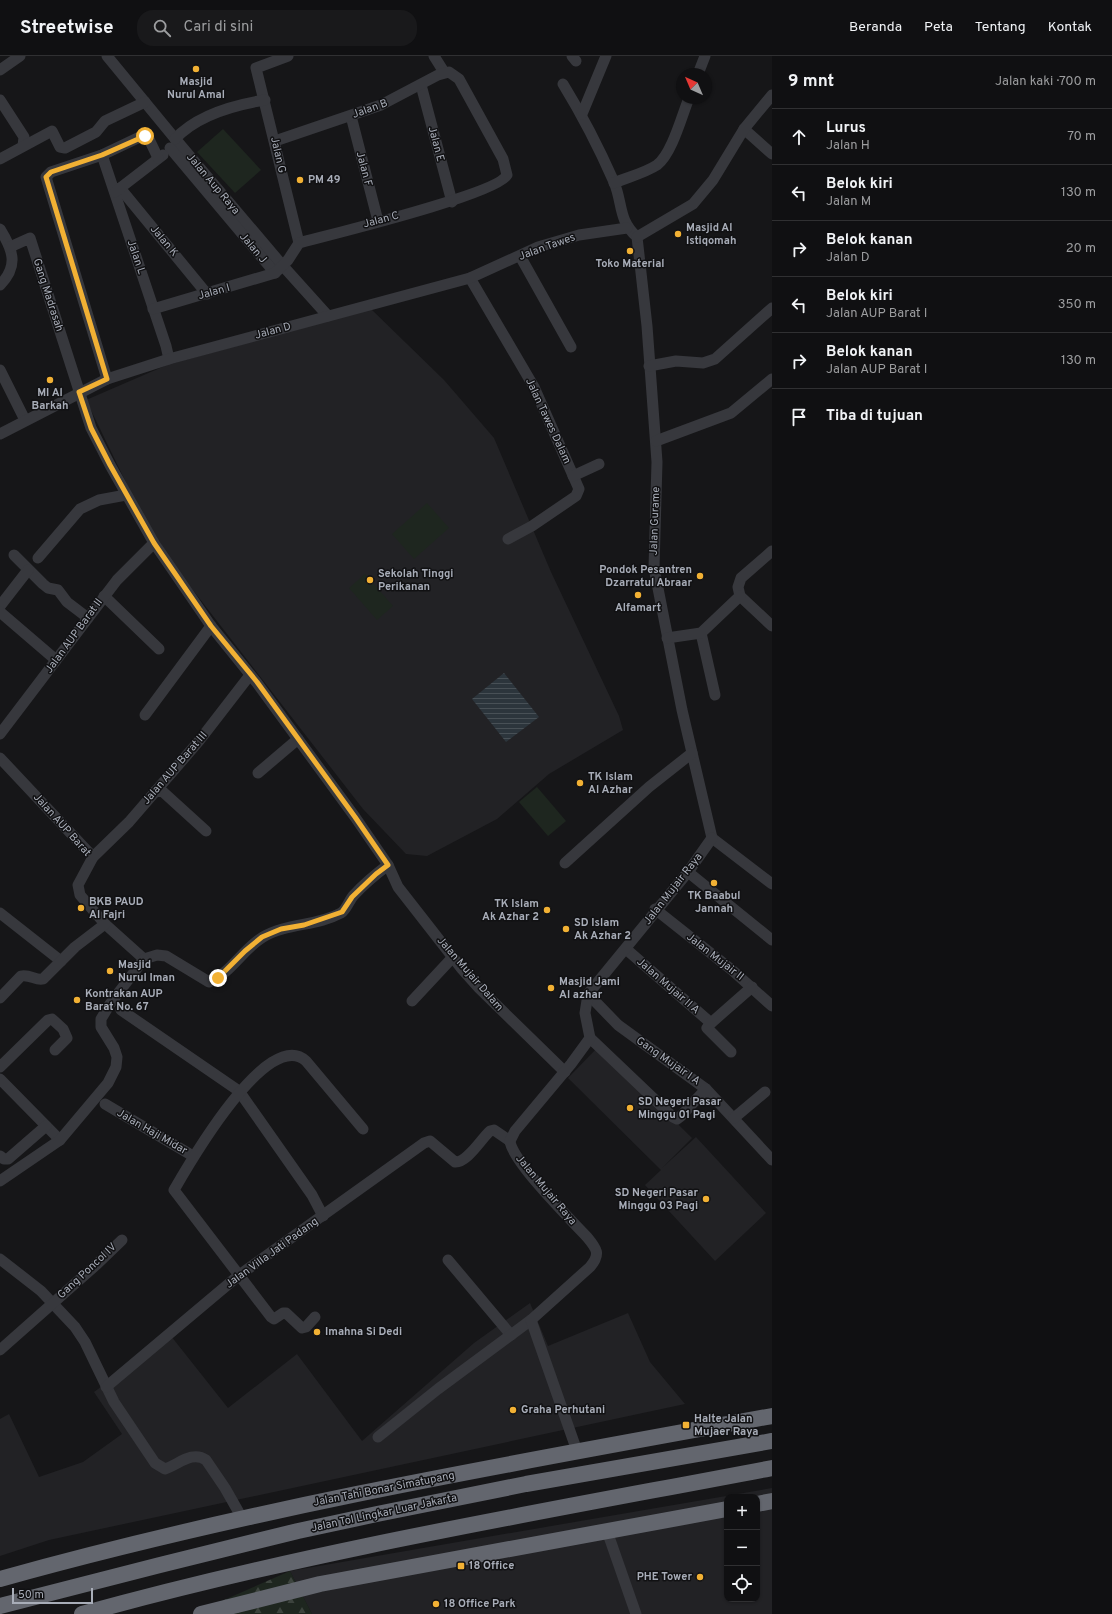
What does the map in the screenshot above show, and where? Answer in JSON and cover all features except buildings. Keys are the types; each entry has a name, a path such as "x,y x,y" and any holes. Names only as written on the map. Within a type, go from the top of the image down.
{"highway":[{"name":"Jalan Tahi Bonar Simatupang","path":"0,1579 161,1537 242,1518 577,1451 772,1416"},
{"name":"Jalan Tol Lingkar Luar Jakarta","path":"0,1606 153,1566 362,1517 526,1484 772,1441"},
{"path":"82,1614 334,1552 550,1509 771,1470"},
{"path":"760,1503 772,1501"},
{"path":"201,1614 320,1584 724,1511"}],"street":[{"path":"0,70 20,56"},
{"name":"Jalan Aup Raya","path":"107,56 144,102 174,143 278,271 318,303 324,315"},
{"name":"Jalan G","path":"288,56 256,68 299,243"},
{"path":"434,56 444,72"},
{"path":"582,114 606,56"},
{"path":"700,68 705,56"},
{"name":"Jalan C","path":"299,243 452,202 506,177 504,162 459,79 454,74 444,72"},
{"name":"Jalan B","path":"275,141 390,102 444,72"},
{"path":"563,84 582,114 614,183 627,228 637,237 693,204 713,180 744,129 772,95"},
{"name":"Jalan E","path":"421,85 452,202"},
{"path":"0,100 24,137 23,146"},
{"path":"117,190 158,158 200,121 223,110 241,104 265,100"},
{"path":"0,159 52,131 60,147 65,148 96,132 105,121 144,102"},
{"path":"614,183 658,164 664,158 686,104"},
{"name":"Jalan F","path":"350,116 378,221"},
{"path":"744,129 772,154"},
{"path":"107,379 46,179 48,174 102,155 144,135 149,139 158,158"},
{"name":"Jalan L","path":"102,155 117,190 169,359"},
{"name":"Jalan K","path":"117,190 207,294"},
{"name":"Jalan Tawes","path":"470,278 538,248 578,235 627,228"},
{"path":"0,229 12,253 11,269 6,279 0,285"},
{"name":"Jalan Gurame","path":"637,237 652,366 658,440 654,568 672,638 692,753 712,838"},
{"name":"Gang Madrasah","path":"10,247 30,238 79,392"},
{"path":"278,271 299,243"},
{"path":"520,256 571,347"},
{"name":"Jalan I","path":"153,309 207,294 278,271"},
{"name":"Jalan D","path":"79,392 107,379 169,359 324,315 470,278"},
{"name":"Jalan Tawes Dalam","path":"470,278 534,387 579,489 576,496 532,526 508,539"},
{"path":"652,366 676,361 693,363 709,362 715,359 772,308"},
{"path":"0,370 24,420"},
{"path":"658,440 731,413 772,378"},
{"path":"0,434 79,392"},
{"name":"Jalan Mujair Dalam","path":"79,392 91,428 126,495 154,543 211,626 298,739 388,865 398,887 453,957 512,1022 565,1072"},
{"path":"573,476 599,464"},
{"path":"38,558 80,509 99,500 126,495"},
{"name":"Jalan AUP Barat II","path":"0,734 104,596 129,567 154,543"},
{"path":"772,551 740,580 738,593 772,626"},
{"path":"14,555 48,588 58,590 66,602 88,618"},
{"path":"0,606 28,570"},
{"path":"104,596 159,649"},
{"path":"672,638 697,634 740,596"},
{"path":"0,612 56,660"},
{"path":"145,715 211,626"},
{"path":"697,634 715,695"},
{"name":"Jalan AUP Barat III","path":"93,857 129,822 199,741 250,675"},
{"path":"258,774 298,739"},
{"path":"565,863 649,788 692,753"},
{"name":"Jalan AUP Barat","path":"0,758 93,857 78,885 80,895 106,924 144,959"},
{"path":"154,792 162,792 206,831"},
{"path":"712,838 772,884"},
{"name":"Jalan Mujair Raya","path":"588,994 626,949 656,909 688,872 712,838"},
{"path":"0,1181 60,1140 100,1093 116,1067 114,1048 101,1027 103,1015 144,959 157,955 166,956 209,982 262,937 281,929 304,925 342,912 352,897 376,874 388,865"},
{"path":"688,872 772,940"},
{"name":"Jalan Mujair II","path":"656,909 752,987 772,1006"},
{"path":"0,913 61,961"},
{"path":"0,998 21,976 26,975 39,980 44,979 88,936 106,924"},
{"name":"Jalan Mujair II A","path":"626,949 711,1023"},
{"path":"412,1000 453,957"},
{"path":"731,1052 709,1032 707,1028 752,987"},
{"path":"588,994 585,1013 590,1038 673,1117 677,1118 681,1116 706,1088"},
{"name":"Gang Mujair I A","path":"588,994 618,1025 706,1088 771,1156"},
{"path":"121,1010 239,1091"},
{"path":"0,1067 48,1020 52,1019 66,1033 67,1038 55,1050"},
{"path":"323,1216 426,1142 430,1141 455,1162 459,1162 465,1159 490,1131 494,1130 510,1140 515,1131 565,1072 590,1038"},
{"name":"Jalan Haji Midar","path":"105,1104 193,1156 239,1091 276,1061 290,1054 300,1056 363,1129"},
{"path":"0,1079 60,1140"},
{"name":"Jalan Villa Jati Padang","path":"106,1387 238,1276 323,1216 312,1195 239,1091"},
{"path":"734,1118 765,1092"},
{"path":"0,1156 4,1159 8,1159 46,1126"},
{"name":"Jalan Mujair Raya","path":"510,1140 512,1149 587,1237 594,1246 597,1254 596,1260 590,1268 531,1320"},
{"path":"193,1156 174,1190 238,1276 272,1318 275,1319 283,1313 286,1313 302,1328 306,1327 315,1317"},
{"name":"Gang Poncol IV","path":"0,1350 122,1240"},
{"path":"0,1259 41,1291 65,1315 85,1342 106,1387 155,1463 164,1469 197,1456 206,1460 225,1488 242,1518"},
{"path":"448,1260 511,1335"},
{"path":"378,1437 438,1389 531,1320 577,1451"},
{"path":"608,1531 636,1614"}],"shaded area":[{"name":"Sekolah Tinggi Perikanan","path":"371,309 444,380 494,438 551,572 619,716 623,730 549,774 497,819 427,856 406,854 363,809 175,567 135,501 86,400 167,365"},
{"path":"504,673 539,717 506,742 472,699"},
{"path":"599,1046 692,1138 662,1168 696,1137 766,1213 715,1261 645,1185 661,1170 568,1078"},
{"path":"530,1303 548,1346 628,1313 650,1362 685,1404 49,1540 0,1556 0,1419 9,1414 39,1477 83,1462 122,1434 94,1392 171,1336 228,1408 297,1354 362,1441 474,1343"},
{"path":"772,1488 772,1614 312,1614 290,1571 724,1496 724,1602 760,1602 760,1494 737,1494"}],"green space":[{"path":"223,129 261,170 235,193 197,152"},
{"path":"427,503 449,528 414,559 392,534"},
{"path":"365,574 393,606 377,620 349,588"},
{"path":"537,787 566,821 548,836 519,802"},
{"path":"290,1571 312,1614 192,1614"}],"place":[{"name":"Masjid Nurul Amal","path":"196,69"},
{"name":"PM 49","path":"300,180"},
{"name":"Masjid Al Istiqomah","path":"678,234"},
{"name":"Toko Material","path":"630,251"},
{"name":"MI Al Barkah","path":"50,380"},
{"name":"Pondok Pesantren Dzarratul Abraar","path":"700,576"},
{"name":"Sekolah Tinggi Perikanan","path":"370,580"},
{"name":"Alfamart","path":"638,595"},
{"name":"TK Islam Al Azhar","path":"580,783"},
{"name":"TK Baabul Jannah","path":"714,883"},
{"name":"BKB PAUD Al Fajri","path":"81,908"},
{"name":"TK Islam Ak Azhar 2","path":"547,910"},
{"name":"SD Islam Ak Azhar 2","path":"566,929"},
{"name":"Masjid Nurul Iman","path":"110,971"},
{"name":"Masjid Jami Al azhar","path":"551,988"},
{"name":"Kontrakan AUP Barat No. 67","path":"77,1000"},
{"name":"SD Negeri Pasar Minggu 01 Pagi","path":"630,1108"},
{"name":"SD Negeri Pasar Minggu 03 Pagi","path":"706,1199"},
{"name":"Imahna Si Dedi","path":"317,1332"},
{"name":"Graha Perhutani","path":"513,1410"},
{"name":"Halte Jalan Mujaer Raya","path":"686,1425"},
{"name":"18 Office","path":"461,1566"},
{"name":"PHE Tower","path":"700,1577"},
{"name":"18 Office Park","path":"436,1604"}],"route":[{"path":"145,136 144,135 102,155 51,172 46,177 107,379 79,392 91,428 126,495 154,543 211,626 257,682 388,865 376,874 352,897 342,912 304,925 281,929 262,937 245,951 218,978"}]}
